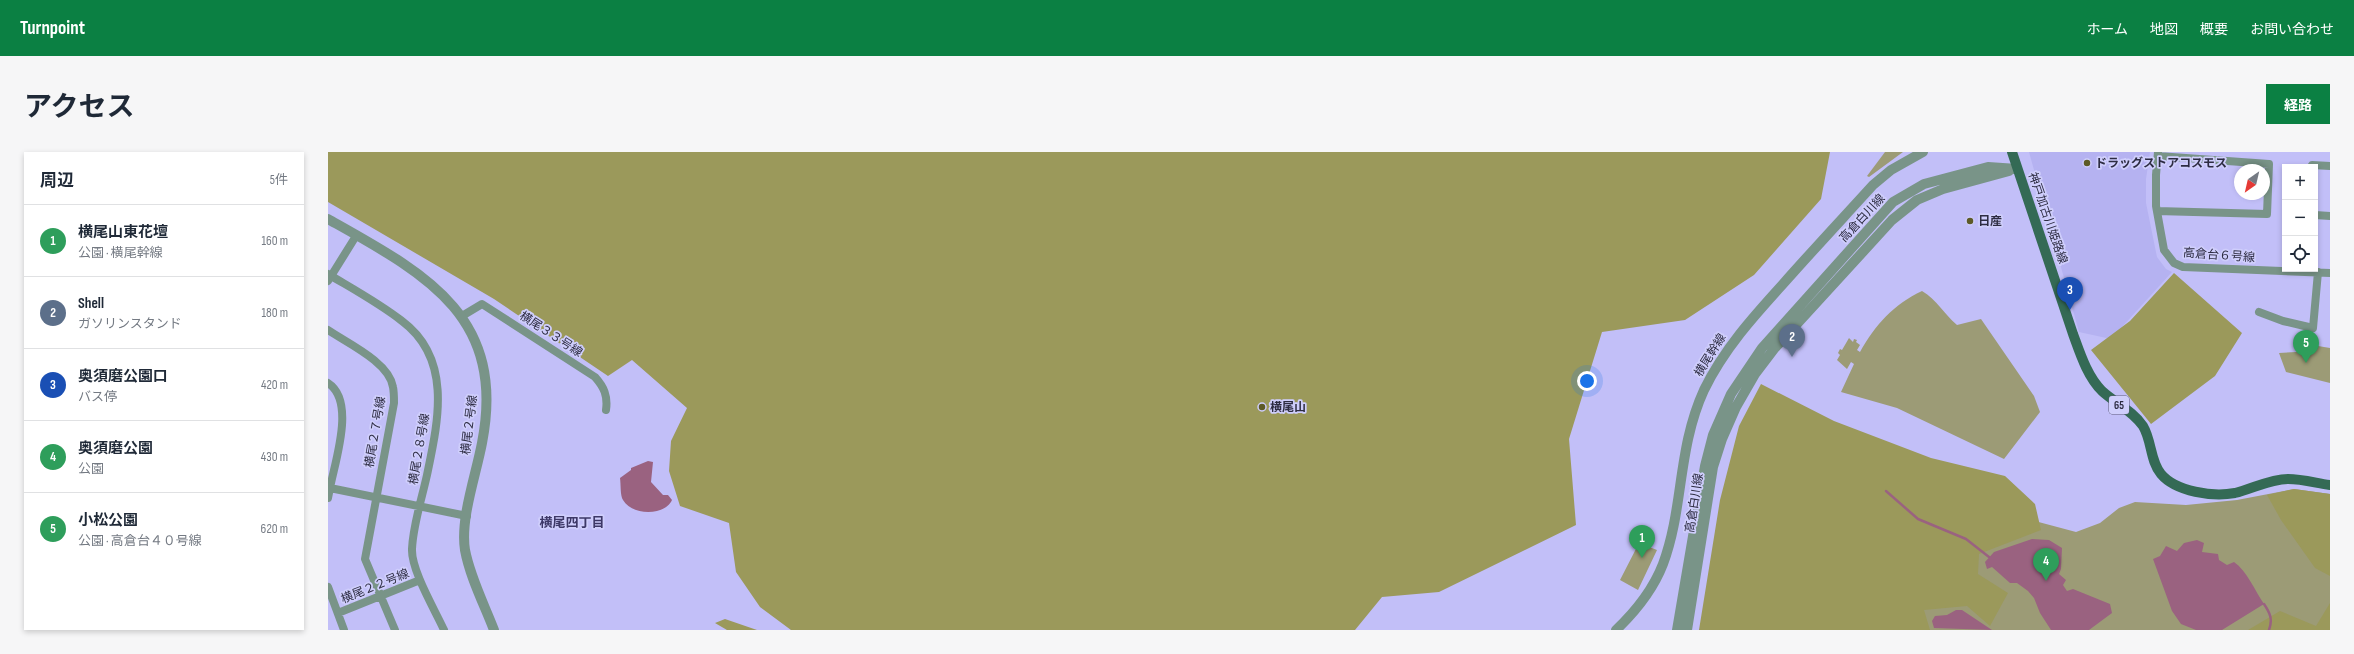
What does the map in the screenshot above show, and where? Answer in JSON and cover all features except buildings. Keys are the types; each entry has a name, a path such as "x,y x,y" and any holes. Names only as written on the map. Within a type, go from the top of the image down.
{"main road":[{"name":"神戸加古川姫路線","path":"2014,152 2017,169 2084,362 2094,382 2102,391 2136,418 2143,427 2155,465 2166,480 2175,486 2219,494 2234,493 2288,479 2330,485"}],"street":[{"name":"横尾幹線","path":"1616,630 1642,602 1663,563 1669,544 1689,431 1704,392 1726,352 1748,323 1873,185 1891,170 1923,152"},
{"name":"高倉台６号線","path":"2158,154 2156,175 2157,211 2164,250 2174,263 2183,267 2282,271"},
{"path":"2157,211 2267,214 2269,164 2158,154"},
{"path":"2318,165 2330,166"},
{"name":"高倉白川線","path":"1678,630 1705,466 1712,435 1731,394 1762,348 1893,202 1924,184 1938,180 1988,167 2017,169"},
{"name":"高倉白川線","path":"1687,630 1713,467 1733,414 1755,374 1779,343 1897,216 1917,200 1943,189 2017,169"},
{"path":"2318,215 2330,216"},
{"name":"横尾２号線","path":"328,219 423,277 445,296 462,316 475,341 484,373 487,398 482,442 464,537 465,550 494,630"},
{"path":"329,277 356,236"},
{"name":"高倉台６号線","path":"2318,272 2330,273"},
{"path":"2259,312 2283,321 2313,328 2318,272"},
{"name":"横尾２８号線","path":"329,277 402,321 419,339 429,355 439,388 439,410 436,433 412,550 420,580 444,630"},
{"name":"横尾３３号線","path":"462,316 482,304 514,324 595,377 603,386 608,401 606,410"},
{"name":"横尾２７号線","path":"328,330 375,361 389,377 393,387 394,403 375,498 365,559 382,595 395,630"},
{"path":"328,383 339,394 344,414 328,498"},
{"path":"329,488 420,508 467,516"},
{"name":"横尾２２号線","path":"338,613 420,580"},
{"path":"328,587 344,630"}],"shaded area":[{"path":"328,152 1830,152 1821,199 1754,275 1685,320 1602,332 1569,439 1576,525 1439,592 1382,597 1355,630 791,630 760,607 736,572 729,523 680,506 669,471 671,441 687,408 632,360 608,376 494,299 328,202"},
{"path":"1885,152 1903,152 1869,177 1867,176"},
{"path":"2029,152 2150,152 2146,179 2146,203 2157,257 2166,269 2172,272 2111,339 2079,332"},
{"path":"2174,273 2242,333 2215,376 2151,424 2091,350 2130,321"},
{"path":"1922,291 1932,299 1957,325 1981,319 2034,396 2040,412 2004,459 1897,408 1841,392 1854,364 1851,362 1847,369 1837,360 1840,355 1838,353 1840,349 1842,350 1849,338 1853,342 1854,339 1857,340 1856,342 1860,345 1857,350 1860,352 1872,333 1886,316 1903,302"},
{"path":"2312,345 2330,348 2330,383 2286,372 2279,353 2297,352"},
{"path":"1761,384 1834,421 1931,458 2005,476 2035,504 2041,530 1979,554 1978,574 2008,593 1990,626 1967,606 1924,610 1930,630 1699,630 1720,500 1739,426"},
{"path":"648,461 653,462 651,482 663,495 668,495 672,500 663,509 648,512 633,509 627,505 622,498 620,478 631,470 631,468"},
{"path":"2294,489 2330,494 2330,630 1745,630 2027,519 2076,532 2100,523 2119,508 2135,502 2186,505 2237,500"},
{"path":"2294,489 2330,494 2330,576 2315,568 2281,520 2267,495"},
{"path":"2032,539 2049,540 2062,548 2061,569 2059,574 2066,580 2063,585 2067,591 2073,589 2110,604 2112,613 2089,630 2051,630 2040,613 2034,598 2028,591 2017,583 2010,583 1992,567 1987,569 1985,562 1994,552"},
{"path":"2197,540 2204,543 2202,552 2218,554 2219,560 2227,565 2234,562 2239,566 2264,604 2222,630 2196,630 2181,624 2172,611 2153,559 2160,556 2166,546 2177,551 2184,543"},
{"path":"1639,543 1657,550 1638,590 1620,580"},
{"path":"2330,603 2330,630 2248,630 2280,611 2316,626"},
{"path":"1956,610 1962,610 1992,630 1934,628 1932,621 1935,616 1947,615"},
{"path":"725,619 757,630 727,630 715,623"}],"waterway":[{"path":"1886,491 1918,519 1966,539 1989,557"},
{"path":"2264,604 2270,616 2271,623 2269,630"}],"place":[{"name":"ドラッグストアコスモス","path":"2087,163"},
{"name":"日産","path":"1970,221"},
{"name":"奥須磨公園口","path":"2070,310"},
{"name":"Shell","path":"1792,357"},
{"name":"小松公園","path":"2306,363"},
{"name":"横尾山","path":"1262,407"},
{"name":"横尾山東花壇","path":"1642,558"},
{"name":"奥須磨公園","path":"2046,581"}],"district":[{"name":"横尾四丁目","path":"572,522"}]}
